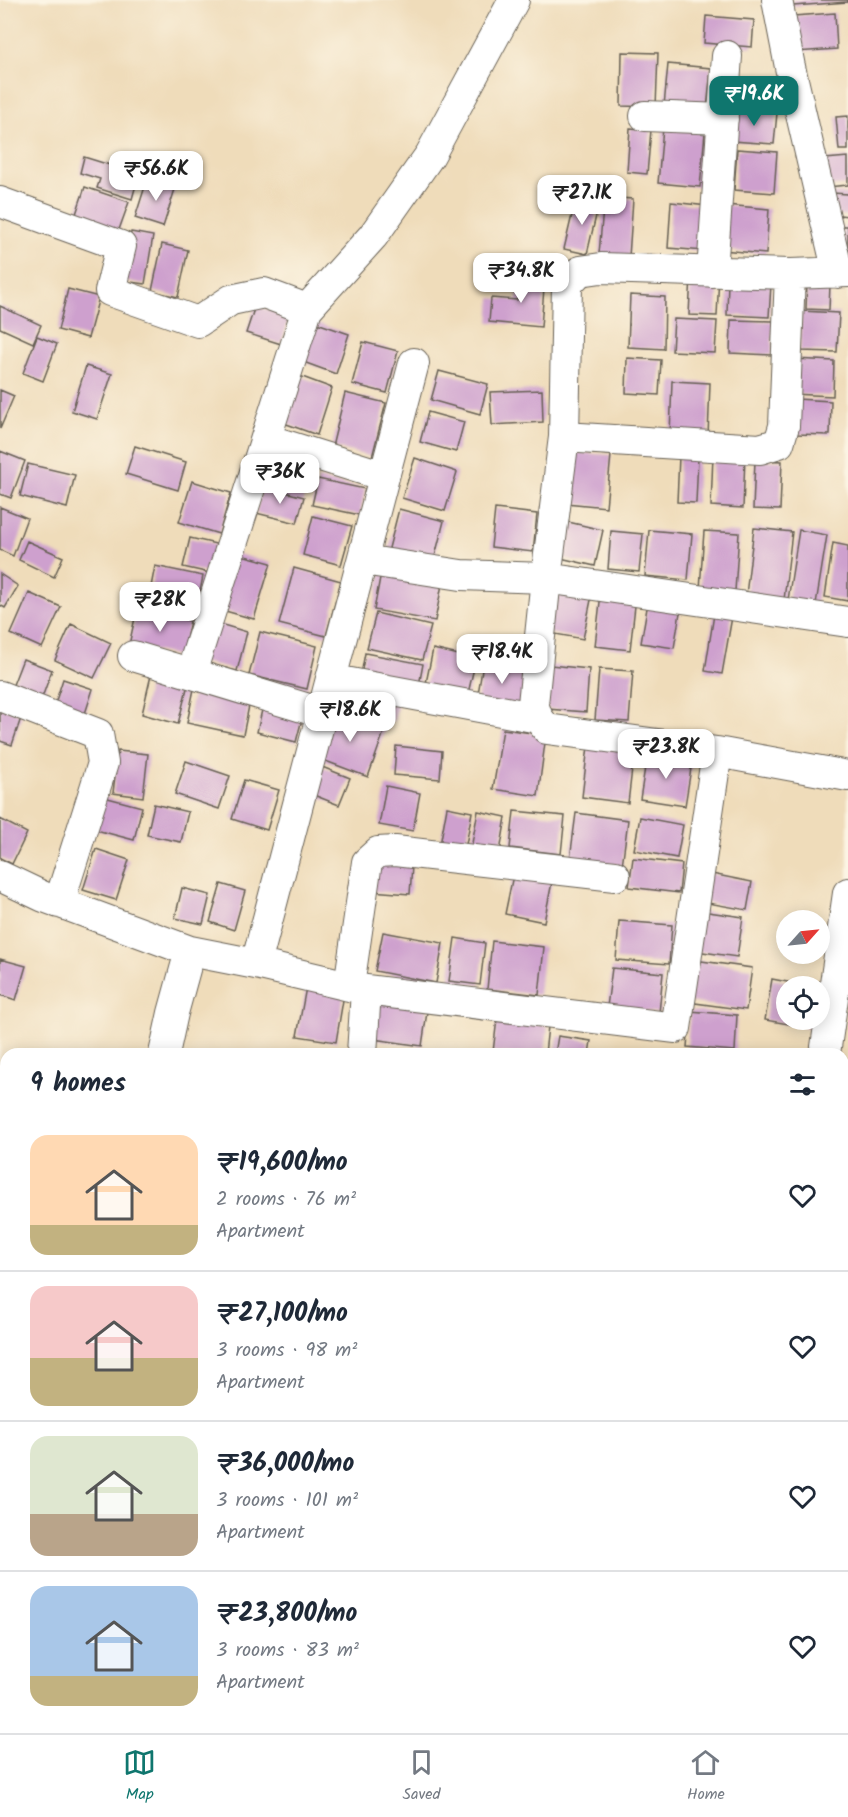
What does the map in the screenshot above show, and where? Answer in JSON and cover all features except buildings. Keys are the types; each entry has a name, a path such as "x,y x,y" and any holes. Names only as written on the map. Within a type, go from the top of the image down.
{"street":[{"path":"190,673 307,309 373,236 430,155 514,0"},
{"path":"777,0 793,78 843,272 790,274 601,268 580,271 567,284 564,438 533,704 538,718 547,729 717,752 848,776"},
{"path":"712,272 727,56"},
{"path":"645,116 723,119"},
{"path":"0,202 121,246 110,291 198,322 231,300 264,294 307,309"},
{"path":"564,438 760,449 779,442 784,426 790,274"},
{"path":"256,964 414,363"},
{"path":"266,439 384,476"},
{"path":"363,560 461,575 546,578 848,622"},
{"path":"133,656 322,713"},
{"path":"345,682 538,718"},
{"path":"0,696 98,734 103,763 59,903"},
{"path":"0,876 59,903 190,951 357,988 674,1042 717,752"},
{"path":"362,1048 357,988 367,862 378,852 395,851 615,876"},
{"path":"826,1048 845,940 848,893"},
{"path":"165,1048 172,1013 190,951"}]}
